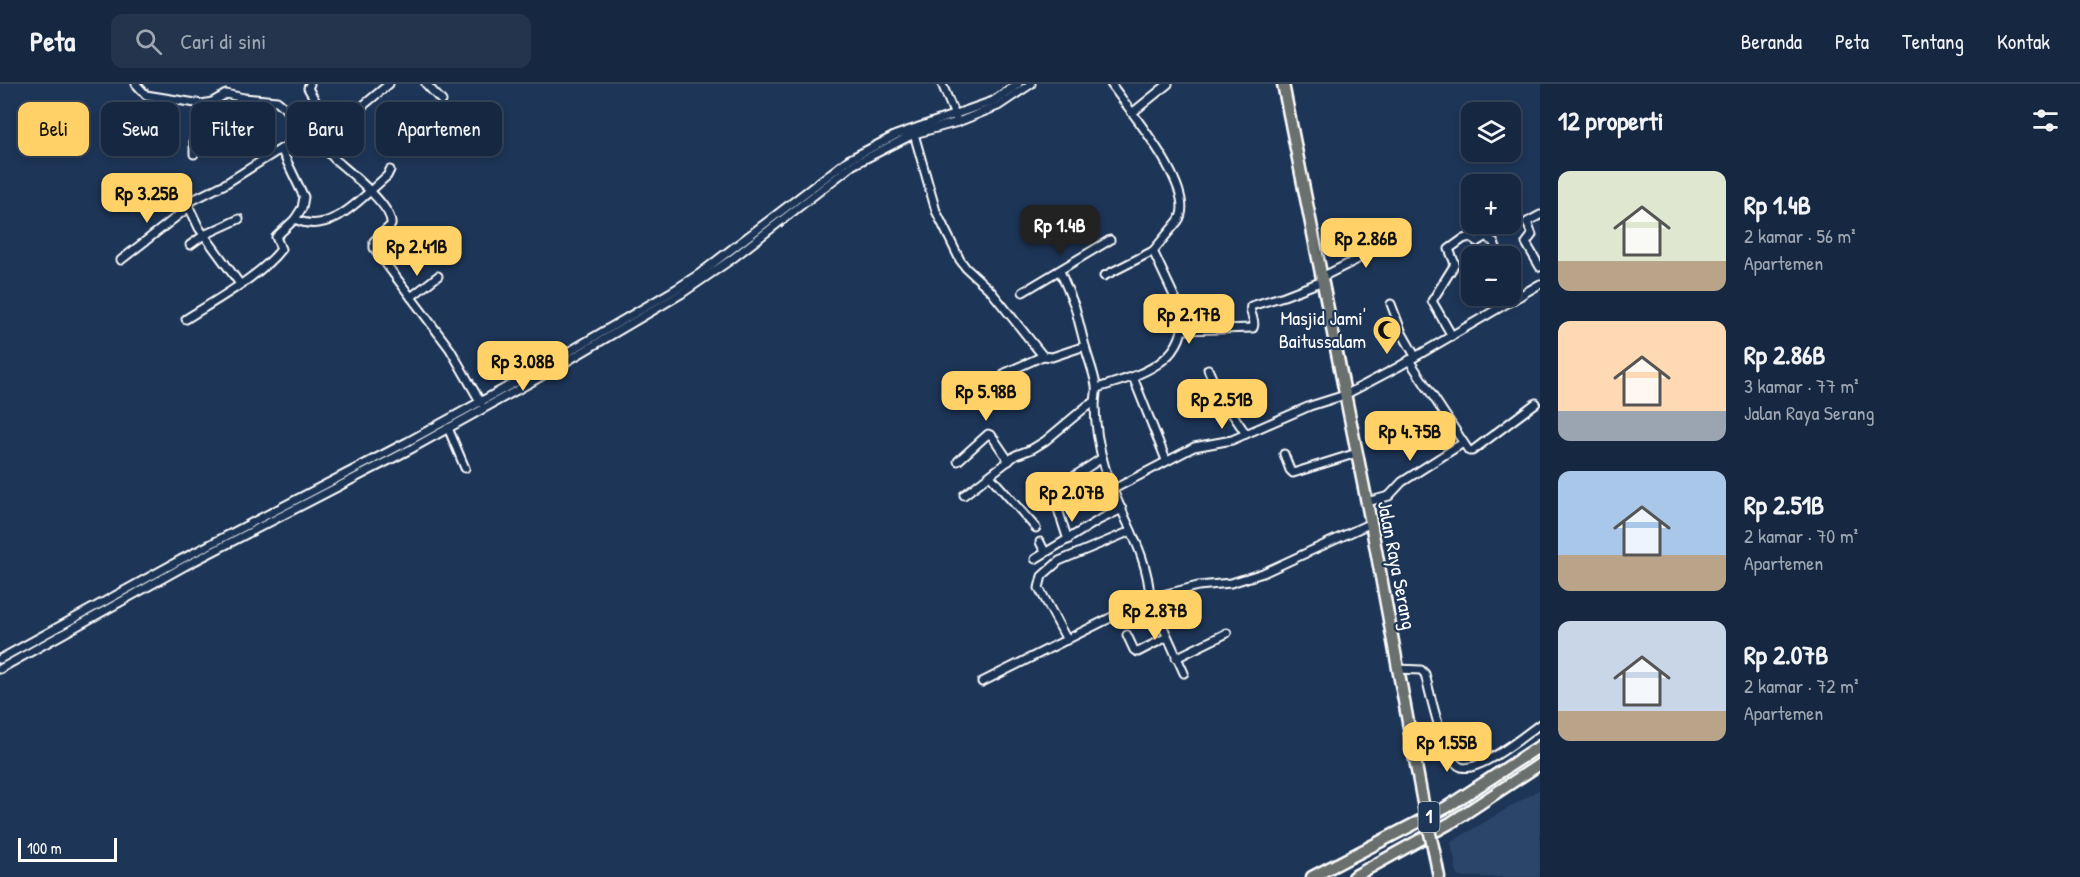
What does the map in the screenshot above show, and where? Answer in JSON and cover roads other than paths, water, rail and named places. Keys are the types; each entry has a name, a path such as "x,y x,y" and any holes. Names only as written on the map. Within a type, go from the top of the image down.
{"highway":[{"name":"Jalan Raya Serang","path":"1283,84 1439,877"},
{"name":"1","path":"1312,877 1447,807 1540,746"},
{"name":"1","path":"1353,877 1452,822 1540,764"}],"street":[{"path":"136,84 146,95 191,102"},
{"path":"310,84 308,88 316,102"},
{"path":"364,104 389,84"},
{"path":"426,84 442,101"},
{"path":"942,84 956,118"},
{"path":"0,659 180,560 407,442 535,380 691,289 842,172 914,134 1031,84"},
{"path":"1104,276 1153,251 1182,216 1183,202 1173,174 1111,84"},
{"path":"1132,113 1167,84"},
{"path":"212,102 226,94 277,101 287,110"},
{"path":"0,669 185,566 448,428 529,375 686,283 848,160 896,135 956,118"},
{"path":"914,134 936,211 954,250 966,268 990,290 1043,356"},
{"path":"121,260 190,204 287,146"},
{"path":"186,319 240,284 279,252 281,246 276,237 295,219 302,208 304,197 281,149"},
{"path":"332,156 384,207 392,221 391,225 374,241 374,248 450,349 482,404"},
{"path":"295,219 312,225 332,220 387,176 390,170"},
{"path":"175,180 190,204 204,235 240,284"},
{"path":"1540,215 1527,222 1532,235 1526,245 1540,267"},
{"path":"190,245 204,235 239,219"},
{"path":"1183,330 1253,328 1255,322 1251,306 1284,296 1322,279 1394,235"},
{"path":"1452,336 1432,301 1455,264 1449,249 1470,237 1477,242 1487,236 1495,246"},
{"path":"1023,292 1110,240"},
{"path":"1097,388 1150,371 1177,343 1183,330 1184,315 1153,251"},
{"path":"1060,270 1074,306 1097,388 1095,402 1102,458 1112,490 1142,558 1150,598 1184,673"},
{"path":"411,297 438,276"},
{"path":"1521,295 1540,284"},
{"path":"1391,304 1412,358 1463,444 1472,451 1536,403"},
{"path":"1112,490 1166,460 1199,445 1222,443 1310,406 1345,394 1503,306"},
{"path":"1005,406 997,389 1005,373 1043,356 1052,357 1085,346"},
{"path":"1208,369 1219,394 1246,434"},
{"path":"1133,377 1166,460"},
{"path":"964,495 1016,455 1037,447 1095,402"},
{"path":"448,428 465,468"},
{"path":"958,461 988,434 992,436 1009,461"},
{"path":"1367,502 1389,496 1402,482 1463,444"},
{"path":"1284,454 1290,470 1294,473 1357,453"},
{"path":"1068,540 1053,490 1102,458"},
{"path":"990,476 1036,528"},
{"path":"1035,559 1122,509"},
{"path":"982,682 1150,598 1198,586 1231,583 1263,573 1371,523"},
{"path":"1067,639 1039,588 1042,576 1059,561 1131,531"},
{"path":"1040,542 1045,552"},
{"path":"1176,658 1227,633"},
{"path":"1127,635 1134,650 1138,652 1167,637"},
{"path":"1398,669 1421,670 1425,674 1446,748 1452,761 1458,767 1464,768 1488,760 1540,724"}],"place":[{"name":"Masjid Jami' Baitussalam","path":"1387,356"}]}
